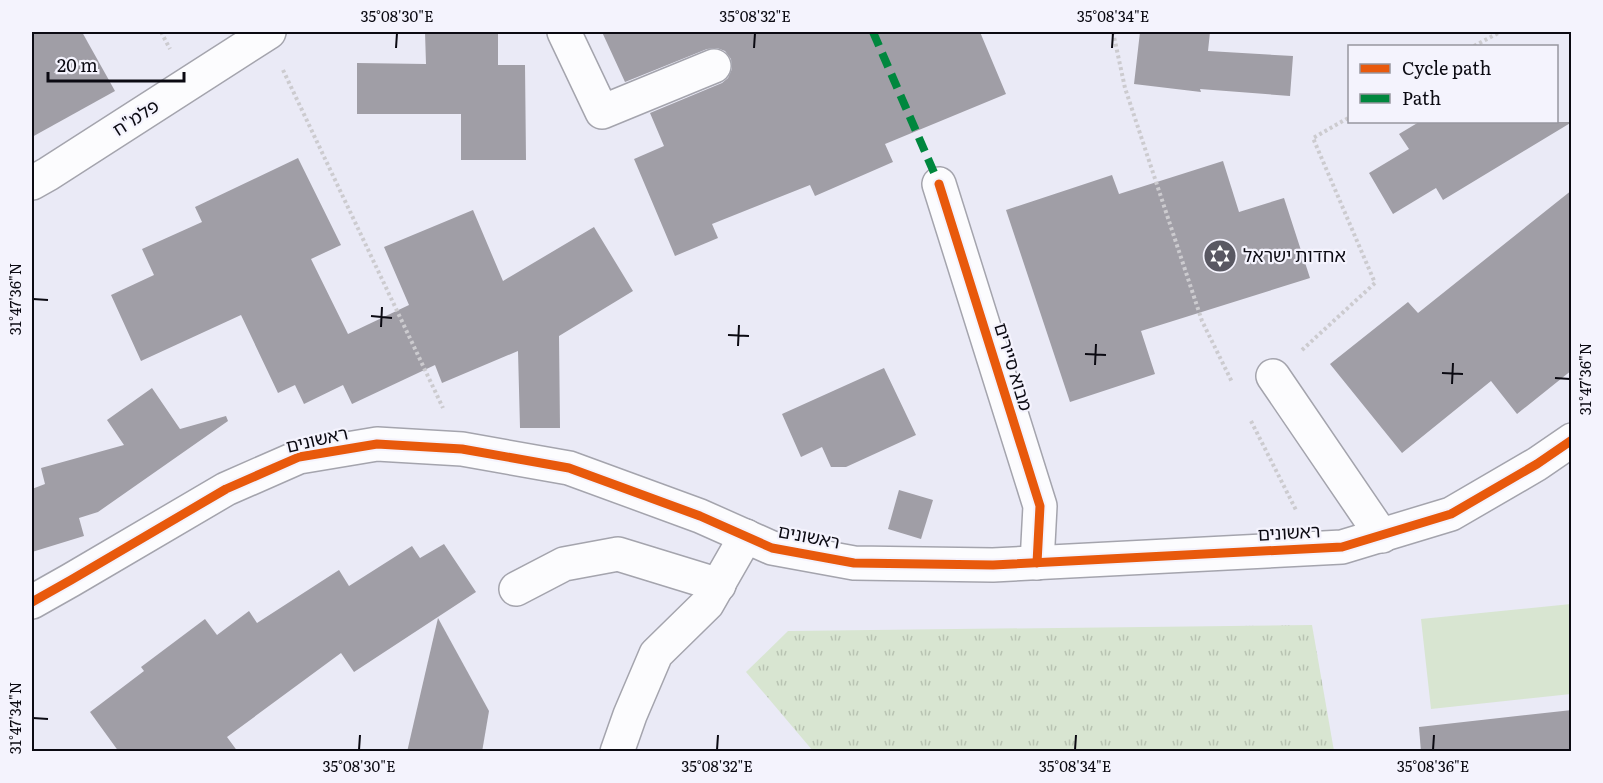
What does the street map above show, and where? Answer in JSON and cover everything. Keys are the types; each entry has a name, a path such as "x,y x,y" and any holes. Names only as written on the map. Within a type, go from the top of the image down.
{"street":[{"path":"564,32 602,112 714,66"},
{"name":"פלמ\"ח","path":"32,183 267,33"},
{"name":"מבוא סיירים","path":"939,183 1040,506 1037,563"},
{"path":"1273,376 1382,536"},
{"name":"ראשונים","path":"32,602 226,489 299,457 377,444 462,449 569,468 700,516 772,548 854,563 993,565 1342,547 1451,514 1537,464 1572,440"},
{"path":"617,752 656,654 707,604 746,536"},
{"path":"516,589 564,564 618,554 718,585"}],"path":[{"path":"1113,32 1125,88 1202,321 1239,397 1273,376 1375,283 1313,138 1348,118"},
{"path":"1476,45 1500,32"},
{"path":"267,33 462,449"},
{"path":"1249,417 1315,549"}],"green space":[{"path":"1571,604 1571,694 1431,709 1421,619"},
{"path":"1312,625 1334,751 813,751 746,672 788,631"}],"building":[{"path":"32,32 82,32 115,91 32,137"},
{"path":"425,32 498,32 498,65 525,65 526,160 461,160 461,114 357,114 357,63 426,64"},
{"path":"602,32 980,32 1006,94 885,144 893,162 815,196 810,185 712,224 718,238 675,256 634,159 664,146 650,113 722,83 728,78 732,69 731,59 725,51 717,48 707,49 625,82"},
{"path":"1140,32 1210,32 1208,51 1293,56 1290,96 1200,89 1201,92 1134,84"},
{"path":"1572,122 1443,200 1436,188 1393,214 1369,173 1409,149 1399,134 1417,123"},
{"path":"298,158 341,245 311,259 348,334 409,305 384,247 473,210 503,281 594,227 633,291 559,336 560,428 520,428 518,351 442,383 435,365 352,404 343,385 304,404 295,385 278,393 241,315 141,361 111,295 154,275 142,249 202,222 195,207"},
{"path":"1223,161 1239,212 1284,198 1310,278 1141,331 1155,374 1070,402 1006,210 1112,175 1119,194"},
{"path":"1572,190 1572,370 1517,414 1491,381 1402,453 1330,364 1408,302 1418,313"},
{"path":"884,368 916,435 846,467 831,467 822,447 801,457 782,414"},
{"path":"152,388 180,429 226,416 228,421 98,512 79,518 84,536 32,552 32,489 45,484 41,468 124,445 107,420"},
{"path":"899,490 933,500 921,539 888,529"},
{"path":"444,544 476,592 354,672 341,653 227,737 238,752 119,752 90,712 144,671 141,667 205,619 217,635 249,611 257,623 339,570 349,586 412,546 420,558"},
{"path":"438,618 489,711 482,752 407,752"},
{"path":"1572,710 1572,752 1421,752 1419,727"}],"marked path":[{"path":"873,32 939,184"}],"cycle path":[{"path":"939,184 1040,506 1037,563"},
{"path":"32,602 226,489 299,457 377,444 462,449 569,468 700,516 772,548 854,563 993,565 1342,547 1451,514 1537,464 1572,440"}],"place":[{"name":"אחדות ישראל","path":"1220,256"}]}
